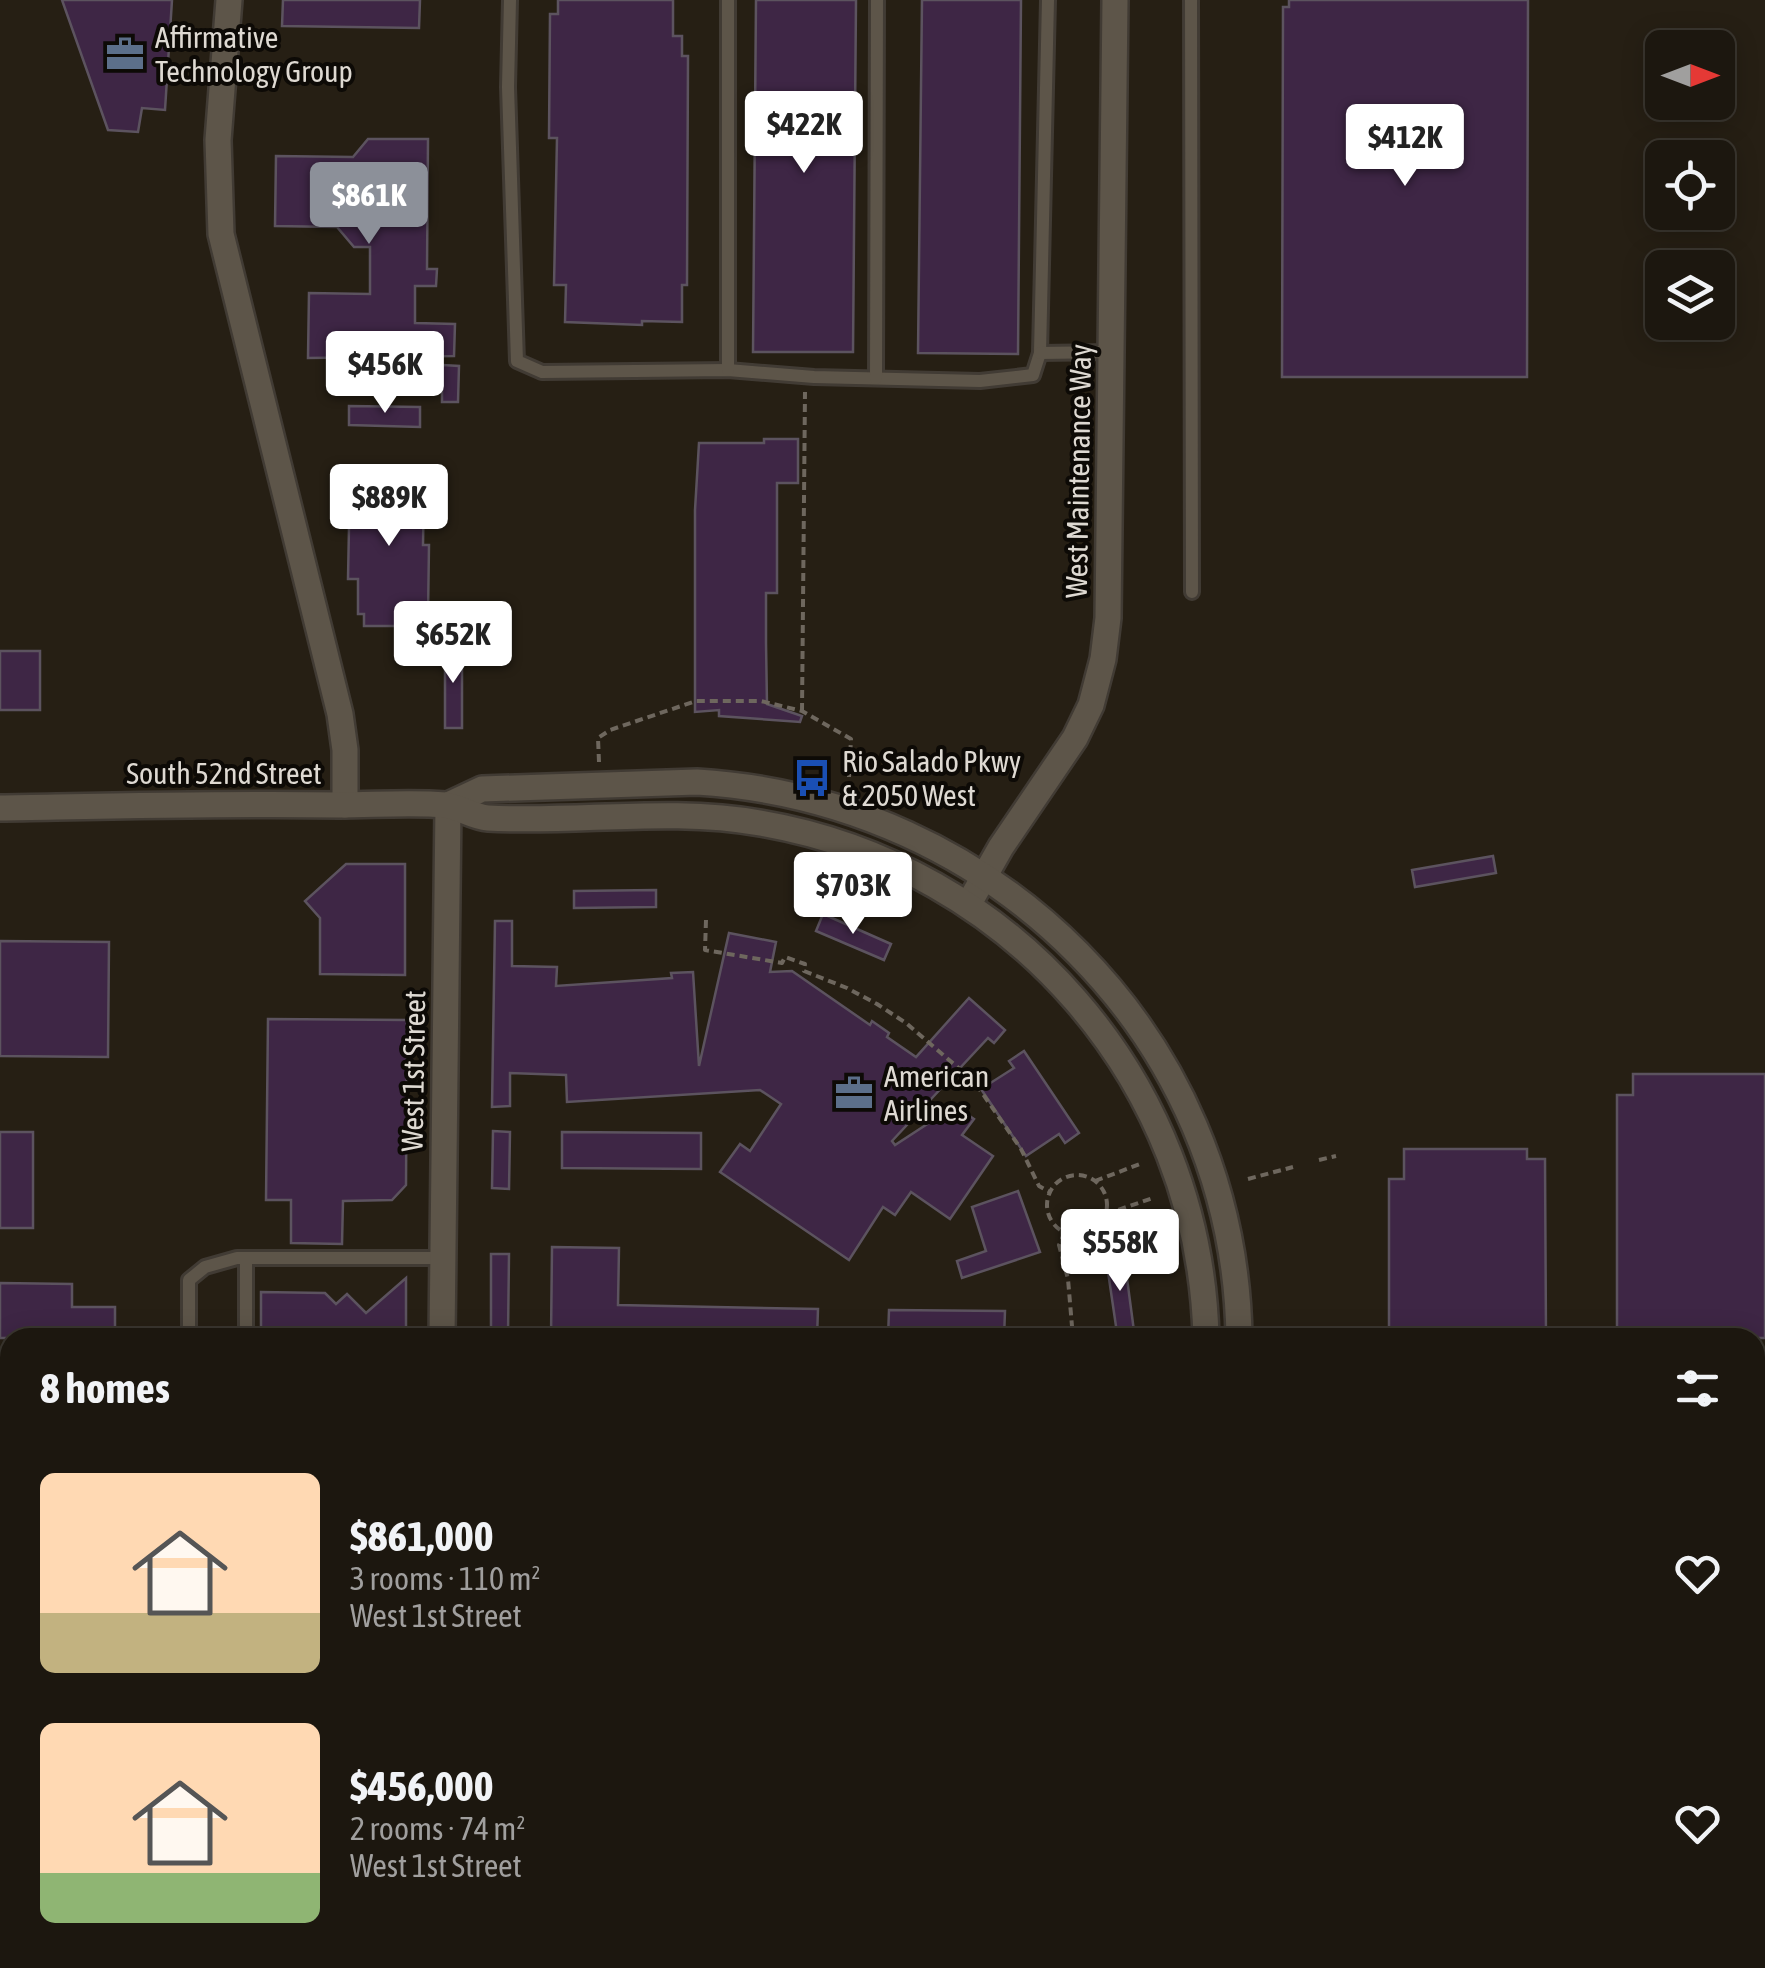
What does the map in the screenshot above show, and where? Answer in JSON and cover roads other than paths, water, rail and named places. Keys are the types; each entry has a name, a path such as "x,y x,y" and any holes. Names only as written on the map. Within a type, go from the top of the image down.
{"main road":[{"path":"229,0 218,140 220,234 340,714 345,750 345,805"},
{"name":"West Maintenance Way","path":"968,905 1001,847 1074,738 1091,705 1103,659 1108,618 1115,0"},
{"path":"448,806 482,789 732,784 851,810 910,834 986,877 1053,926 1096,970 1172,1078 1208,1162 1229,1233 1238,1328"},
{"path":"448,806 483,818 705,817 792,829 881,857 968,905 1044,964 1071,993 1141,1094 1186,1198 1198,1253 1205,1328"},
{"name":"South 52nd Street","path":"0,808 448,806"},
{"name":"West 1st Street","path":"442,1328 448,806"}],"lane":[{"path":"510,0 508,88 518,361 542,372 728,370 814,377 980,381 1033,375 1040,353 1048,0"},
{"path":"728,0 728,370"},
{"path":"876,378 877,0"},
{"path":"1191,0 1192,592"},
{"path":"1040,353 1111,352"},
{"path":"189,1328 190,1280 205,1267 246,1258 443,1258"},
{"path":"246,1258 246,1328"}],"place":[{"name":"Affirmative Technology Group","path":"125,54"},
{"name":"Rio Salado Pkwy & 2050 West","path":"812,778"},
{"name":"American Airlines","path":"854,1093"}]}
